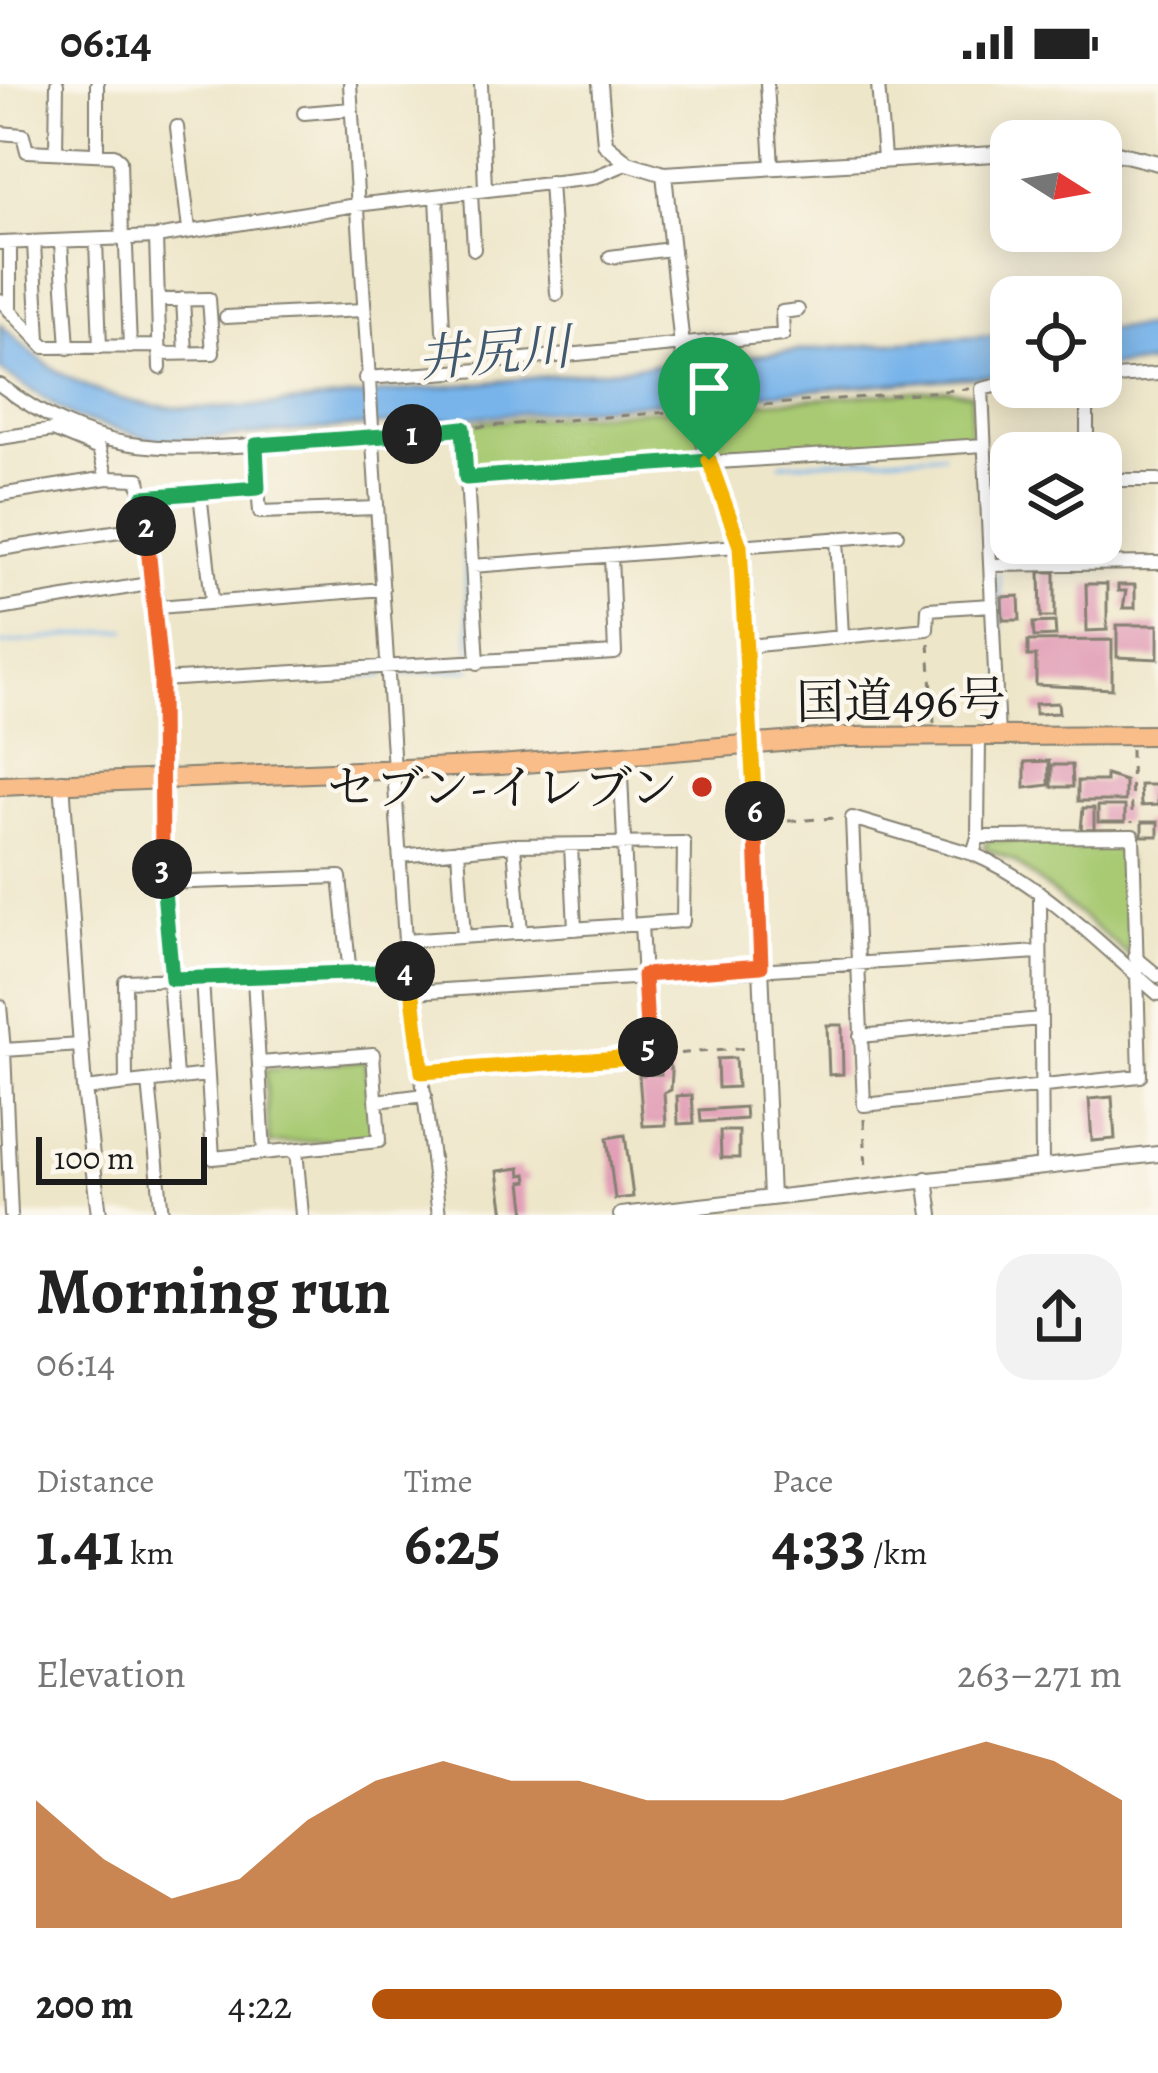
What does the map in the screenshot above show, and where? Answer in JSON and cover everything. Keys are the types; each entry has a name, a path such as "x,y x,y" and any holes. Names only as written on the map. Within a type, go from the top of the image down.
{"highway":[{"name":"国道496号","path":"0,786 620,756 752,742 1158,735"}],"street":[{"path":"56,152 57,84"},
{"path":"98,84 98,153"},
{"path":"350,84 405,941 440,1215"},
{"path":"474,249 481,84"},
{"path":"600,84 605,144 628,164 664,174 990,154"},
{"path":"766,84 772,166"},
{"path":"878,84 884,158"},
{"path":"304,113 351,110"},
{"path":"177,128 189,230"},
{"path":"0,133 23,135 27,152 98,153 120,160 130,346"},
{"path":"1122,154 1158,163"},
{"path":"158,300 209,299 213,353 159,356 130,346 45,347 5,306 5,243 124,244 356,206 592,178 628,164"},
{"path":"664,174 682,350 709,460 740,546 771,1197"},
{"path":"550,182 557,293"},
{"path":"437,196 443,330"},
{"path":"156,237 159,356"},
{"path":"96,241 100,347"},
{"path":"61,242 68,348"},
{"path":"34,243 39,340"},
{"path":"610,257 670,249"},
{"path":"183,299 186,353"},
{"path":"226,317 362,310"},
{"path":"502,361 682,350 784,335 782,312 798,310"},
{"path":"366,381 480,370"},
{"path":"1122,377 1158,374"},
{"path":"0,385 34,410 122,445 176,452 463,428 478,663"},
{"path":"973,854 988,736 992,605 982,389 990,387"},
{"path":"0,438 53,430 99,449 106,478"},
{"path":"256,445 260,512 377,508"},
{"path":"466,478 984,445"},
{"path":"0,495 133,475 143,497 158,607 162,883 176,1077"},
{"path":"1122,480 1158,480"},
{"path":"143,497 258,488"},
{"path":"200,493 212,600"},
{"path":"0,549 146,526"},
{"path":"472,566 896,534"},
{"path":"836,538 842,635"},
{"path":"161,680 615,653 610,556"},
{"path":"1122,563 1158,563"},
{"path":"990,565 1040,564"},
{"path":"0,609 154,583"},
{"path":"158,607 383,589"},
{"path":"747,646 927,629 928,609 992,605"},
{"path":"422,1072 648,1056 620,756"},
{"path":"62,781 84,1089 99,1215"},
{"path":"978,837 1133,836 1136,975 1140,1076 864,1105 852,818 998,865 1040,897 1136,975 1158,994"},
{"path":"400,856 514,845 684,843 682,920 405,941"},
{"path":"514,845 520,933"},
{"path":"571,845 575,929"},
{"path":"458,850 464,938"},
{"path":"162,883 340,877 350,975"},
{"path":"1040,897 1042,1166"},
{"path":"412,992 761,966 1039,952"},
{"path":"1136,957 1158,976"},
{"path":"126,1082 125,980 410,970"},
{"path":"254,978 264,1153"},
{"path":"202,979 213,1158 379,1141 373,1054 260,1063"},
{"path":"0,1006 11,1215"},
{"path":"860,1036 1040,1019"},
{"path":"4,1050 81,1045"},
{"path":"84,1089 207,1075"},
{"path":"149,1082 162,1215"},
{"path":"377,1101 425,1095"},
{"path":"296,1150 302,1215"},
{"path":"621,1215 1158,1154"},
{"path":"926,1179 931,1215"}],"path":[{"path":"463,428 943,387 982,389"},
{"path":"927,629 934,737"},
{"path":"1130,735 1133,836"},
{"path":"755,823 852,818"},
{"path":"648,1056 749,1048"},
{"path":"864,1105 866,1173"}],"green space":[{"path":"945,389 972,394 970,439 476,472 471,468 468,423"},
{"path":"987,840 1109,841 1126,857 1130,956 1014,861 984,848"},
{"path":"365,1060 375,1137 269,1144 265,1070"}],"water":[{"path":"0,324 53,368 91,389 134,402 187,408 288,403 990,336 990,376 163,442 75,418 0,370"},
{"path":"1158,326 1158,363 1122,366 1122,329"}],"building":[{"path":"1040,572 1055,572 1055,617 1041,617"},
{"path":"1086,584 1107,584 1107,630 1087,631"},
{"path":"1118,585 1135,585 1135,608 1123,608 1126,591 1118,591"},
{"path":"1019,596 1020,620 1003,620 1002,597"},
{"path":"1055,622 1056,636 1034,637 1033,623"},
{"path":"1117,625 1158,625 1158,659 1117,657"},
{"path":"1112,640 1112,689 1036,685 1036,656 1028,656 1028,641"},
{"path":"1058,703 1059,713 1035,714 1035,704"},
{"path":"1049,761 1049,785 1025,788 1025,762"},
{"path":"1052,765 1072,765 1073,787 1052,787"},
{"path":"1106,775 1125,781 1125,801 1078,801 1078,781 1106,781"},
{"path":"1140,785 1158,785 1158,805 1141,806"},
{"path":"1098,806 1125,806 1125,822 1098,822"},
{"path":"1083,808 1094,808 1094,830 1081,830"},
{"path":"1142,822 1158,822 1158,836 1142,836"},
{"path":"827,1025 842,1025 843,1074 829,1075"},
{"path":"735,1058 737,1087 718,1088 717,1059"},
{"path":"660,1063 668,1063 672,1072 671,1090 664,1093 666,1125 643,1126 639,1075 661,1074"},
{"path":"692,1095 694,1123 678,1124 677,1096"},
{"path":"1112,1097 1115,1139 1092,1141 1089,1099"},
{"path":"745,1107 746,1119 701,1122 700,1110"},
{"path":"720,1131 739,1131 739,1158 721,1158"},
{"path":"625,1135 633,1197 615,1199 607,1138"},
{"path":"520,1168 528,1181 522,1182 526,1215 504,1215 498,1171"}],"waterway":[{"path":"780,464 944,454"},
{"path":"463,541 471,659"},
{"path":"999,574 1005,711"},
{"path":"0,644 126,630"},
{"path":"393,674 471,669"},
{"path":"231,682 384,675"}],"place":[{"name":"セブン-イレブン","path":"702,787"}],"route":[{"path":"463,428 466,478 709,460 735,524 744,576 761,966 644,975 648,1056 422,1072 410,970 172,979 162,883 158,607 143,497 258,488 256,445 463,428"}],"water label":[{"name":"井尻川","path":"494,352"}]}
